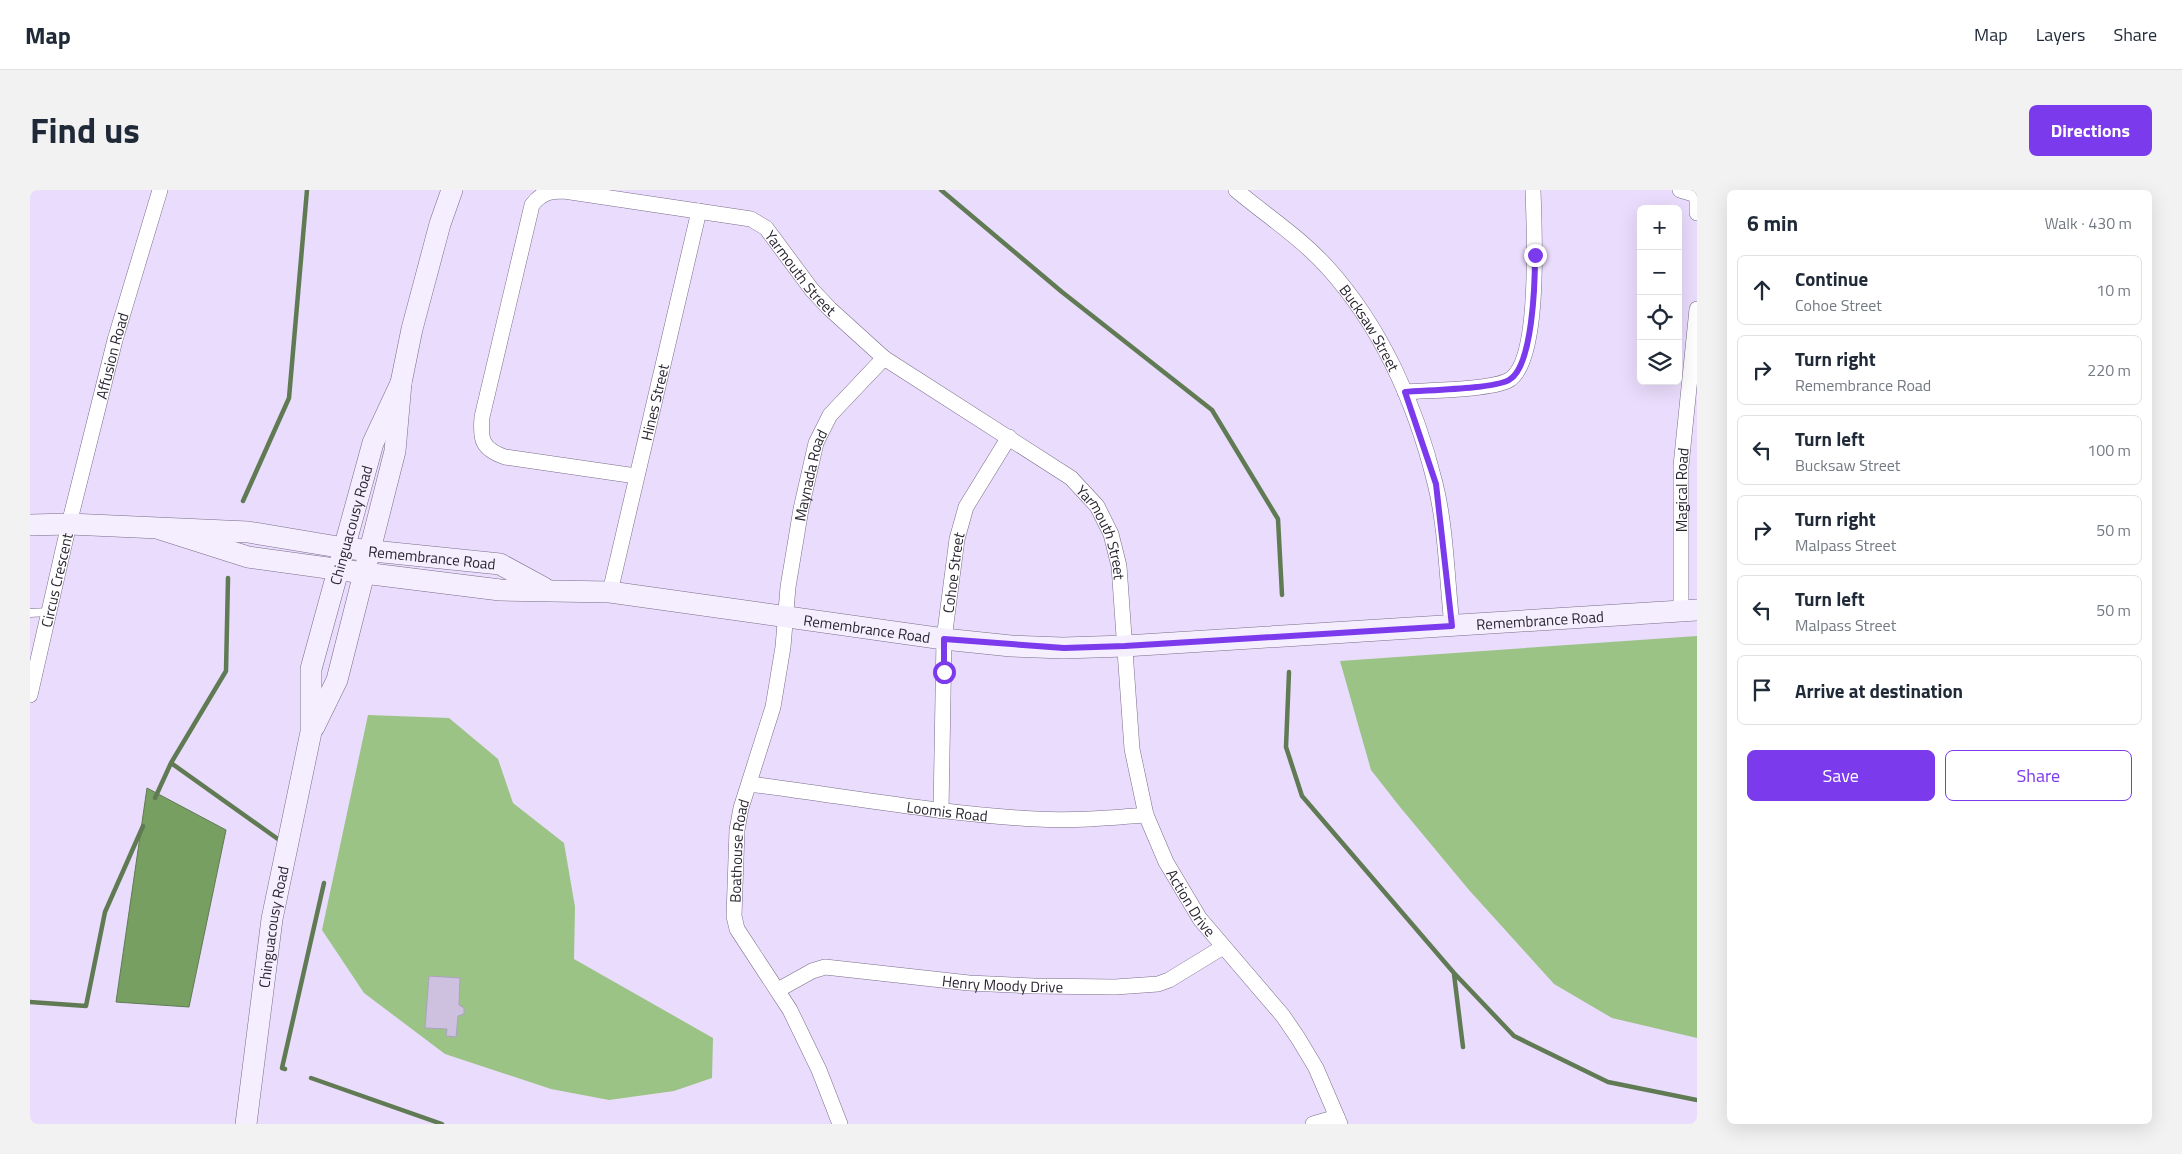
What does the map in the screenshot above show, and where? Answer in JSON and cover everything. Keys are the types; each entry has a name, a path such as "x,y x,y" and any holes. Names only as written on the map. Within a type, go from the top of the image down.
{"street":[{"name":"Affusion Road","path":"69,524 115,340 160,190"},
{"name":"Chinguacousy Road","path":"311,732 337,680 396,451 400,383 412,329 440,224 452,190"},
{"name":"Bucksaw Street","path":"1236,190 1294,235 1328,269 1366,318 1385,349 1405,392 1436,484 1452,626"},
{"path":"1405,392 1492,385 1508,381 1516,374 1527,348 1533,304 1535,255 1533,190"},
{"path":"1680,190 1697,195"},
{"path":"1696,190 1697,213"},
{"name":"Yarmouth Street","path":"636,476 505,457 492,452 484,444 480,433 484,407 532,205 538,197 546,192 564,191 759,222 766,228 812,290 884,358 1071,478 1097,506 1116,546 1125,646"},
{"name":"Hines Street","path":"610,592 699,211"},
{"name":"Magical Road","path":"1689,610 1681,466 1697,309"},
{"name":"Maynada Road","path":"786,617 788,587 801,509 816,443 830,415 884,358"},
{"name":"Chinguacousy Road","path":"246,1124 272,919 311,732 311,670 373,443 400,383"},
{"name":"Cohoe Street","path":"941,811 944,639 957,539 966,507 1009,437"},
{"name":"Remembrance Road","path":"30,525 69,524 248,532 344,548 500,564 548,590"},
{"name":"Circus Crescent","path":"30,695 69,524"},
{"name":"Remembrance Road","path":"160,529 248,557 338,570 500,590 610,592 944,639 1055,648 1125,646 1689,610"},
{"name":"Boathouse Road","path":"786,617 773,707 741,808 737,830 734,916 737,929 790,1010 818,1070 840,1124"},
{"name":"Action Drive","path":"1125,646 1132,749 1146,815 1166,862 1180,889 1200,918 1283,1016 1298,1038 1316,1068 1339,1120"},
{"name":"Loomis Road","path":"749,784 941,811 1038,819 1082,819 1146,815"},
{"name":"Henry Moody Drive","path":"778,990 812,971 826,967 1006,985 1085,987 1144,985 1169,980 1223,947"},
{"path":"1313,1124 1339,1120"}],"lane":[{"path":"30,613 48,612"}],"shaded area":[{"path":"1697,636 1697,1038 1612,1018 1554,984 1469,890 1371,770 1340,661"},
{"path":"368,715 449,718 498,759 513,803 564,843 575,907 574,959 713,1038 712,1078 674,1091 609,1100 551,1089 445,1054 364,993 322,930"},
{"path":"147,788 226,830 189,1007 116,1002"}],"building":[{"path":"429,976 460,978 459,1005 464,1008 464,1014 458,1016 456,1037 446,1036 447,1029 425,1028"}],"waterway":[{"path":"243,501 289,398 307,190"},
{"path":"941,190 1062,292 1212,410 1278,519 1282,595"},
{"path":"155,798 171,763 226,671 228,578"},
{"path":"1289,672 1286,747 1302,796 1454,973 1514,1036 1608,1082 1697,1100"},
{"path":"171,763 282,842"},
{"path":"30,1002 86,1006 105,912 143,826"},
{"path":"285,1069 282,1068 324,883"},
{"path":"1454,974 1463,1047"},
{"path":"311,1078 442,1124"}],"route":[{"path":"944,672 944,639 1011,646 1064,648 1452,626 1444,541 1436,484 1405,392 1492,385 1508,381 1516,374 1527,348 1533,304 1535,255"}]}
